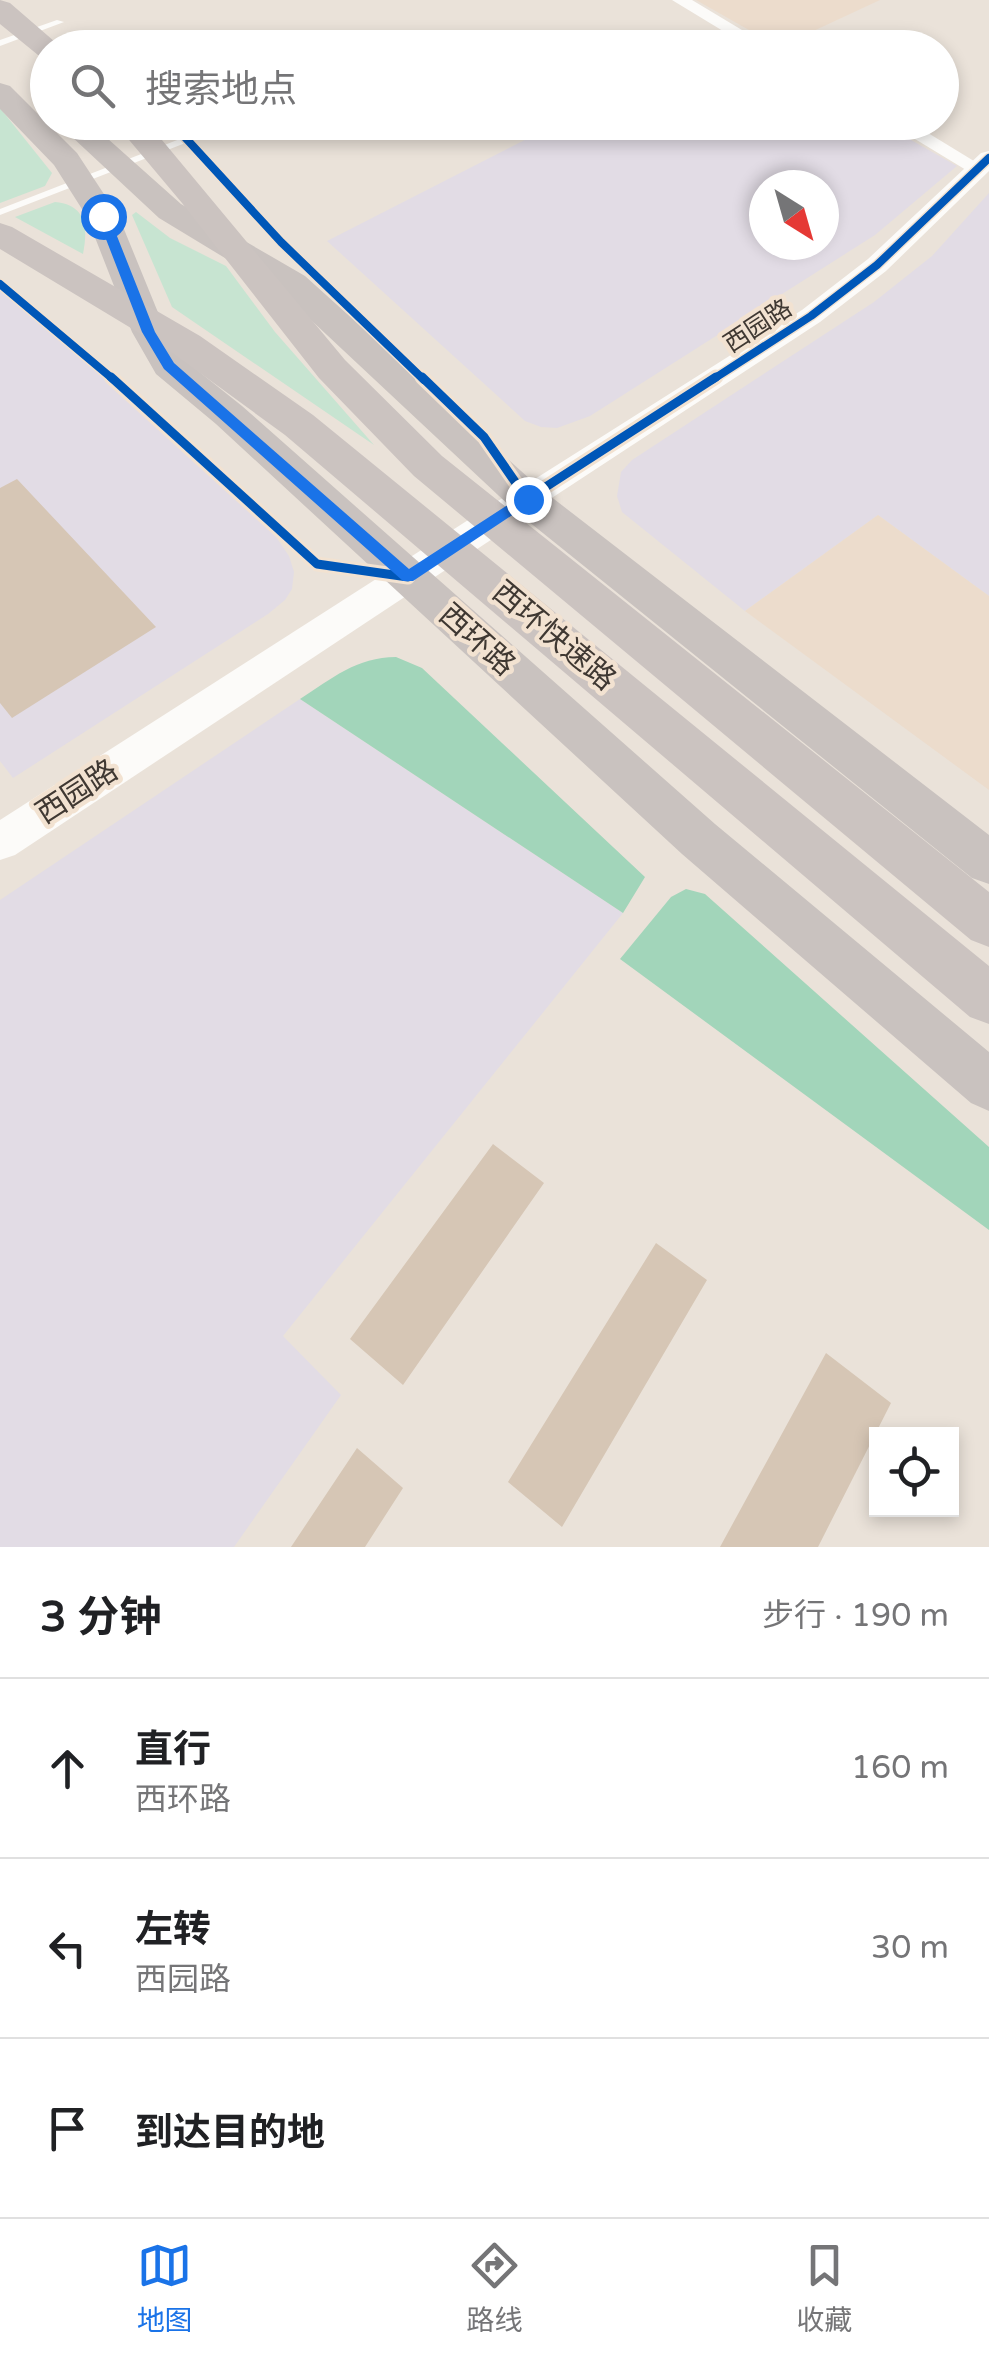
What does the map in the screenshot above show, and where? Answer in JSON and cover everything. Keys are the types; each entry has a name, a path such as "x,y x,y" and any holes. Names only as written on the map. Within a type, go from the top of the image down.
{"highway":[{"path":"0,9 30,35"},
{"name":"西环快速路","path":"145,140 332,370 428,466 989,923"},
{"name":"西环快速路","path":"0,234 187,345 263,397 989,999"}],"main road":[{"path":"0,61 30,86"},
{"name":"西环路","path":"0,92 30,121"},
{"name":"西环路","path":"48,140 103,216 149,332 169,366 657,802 989,1085"},
{"path":"90,140 185,222 293,284 528,499 989,863"},
{"name":"西园路","path":"0,842 528,499"}],"street":[{"path":"680,0 732,30"},
{"path":"934,140 984,164"},
{"name":"西园路","path":"528,499 811,316 878,265 984,164"}],"lane":[{"path":"37,30 60,22"},
{"path":"0,43 30,32"},
{"path":"0,212 185,140"}],"shaded area":[{"path":"696,0 880,0 816,30 749,30"},
{"path":"525,140 911,140 957,166 875,235 839,258 839,170 749,170 749,260 836,260 590,416 557,428 525,421 327,241"},
{"path":"989,193 989,596 878,515 745,611 622,512 617,496 621,472 632,460 874,302 932,256"},
{"path":"0,287 49,326 272,531 289,556 294,572 292,589 268,614 13,778 0,761"},
{"path":"878,515 989,596 989,790 745,611"},
{"path":"300,699 623,913 283,1336 341,1395 234,1547 0,1547 0,900"}],"green space":[{"path":"0,108 52,173 45,186 0,203"},
{"path":"55,202 74,208 83,219 83,254 15,217"},
{"path":"136,212 170,238 226,266 275,332 374,445 172,307 132,215"},
{"path":"396,657 422,668 645,877 623,913 300,699 357,665"},
{"path":"686,889 705,894 989,1147 989,1230 620,959 671,897"}],"building":[{"path":"17,479 156,627 12,718 0,703 0,488"},
{"path":"493,1144 544,1183 403,1385 350,1339"},
{"path":"656,1243 707,1280 562,1527 508,1482"},
{"path":"826,1353 891,1403 879,1427 869,1427 869,1446 818,1547 720,1547"},
{"path":"357,1448 403,1488 365,1547 291,1547"}],"cycle path":[{"path":"188,140 281,242 484,437 527,499 811,316 877,265 989,158"},
{"path":"0,284 59,330 317,564 408,577"}],"route":[{"path":"103,216 149,332 169,366 228,414 408,577 528,499"}]}
